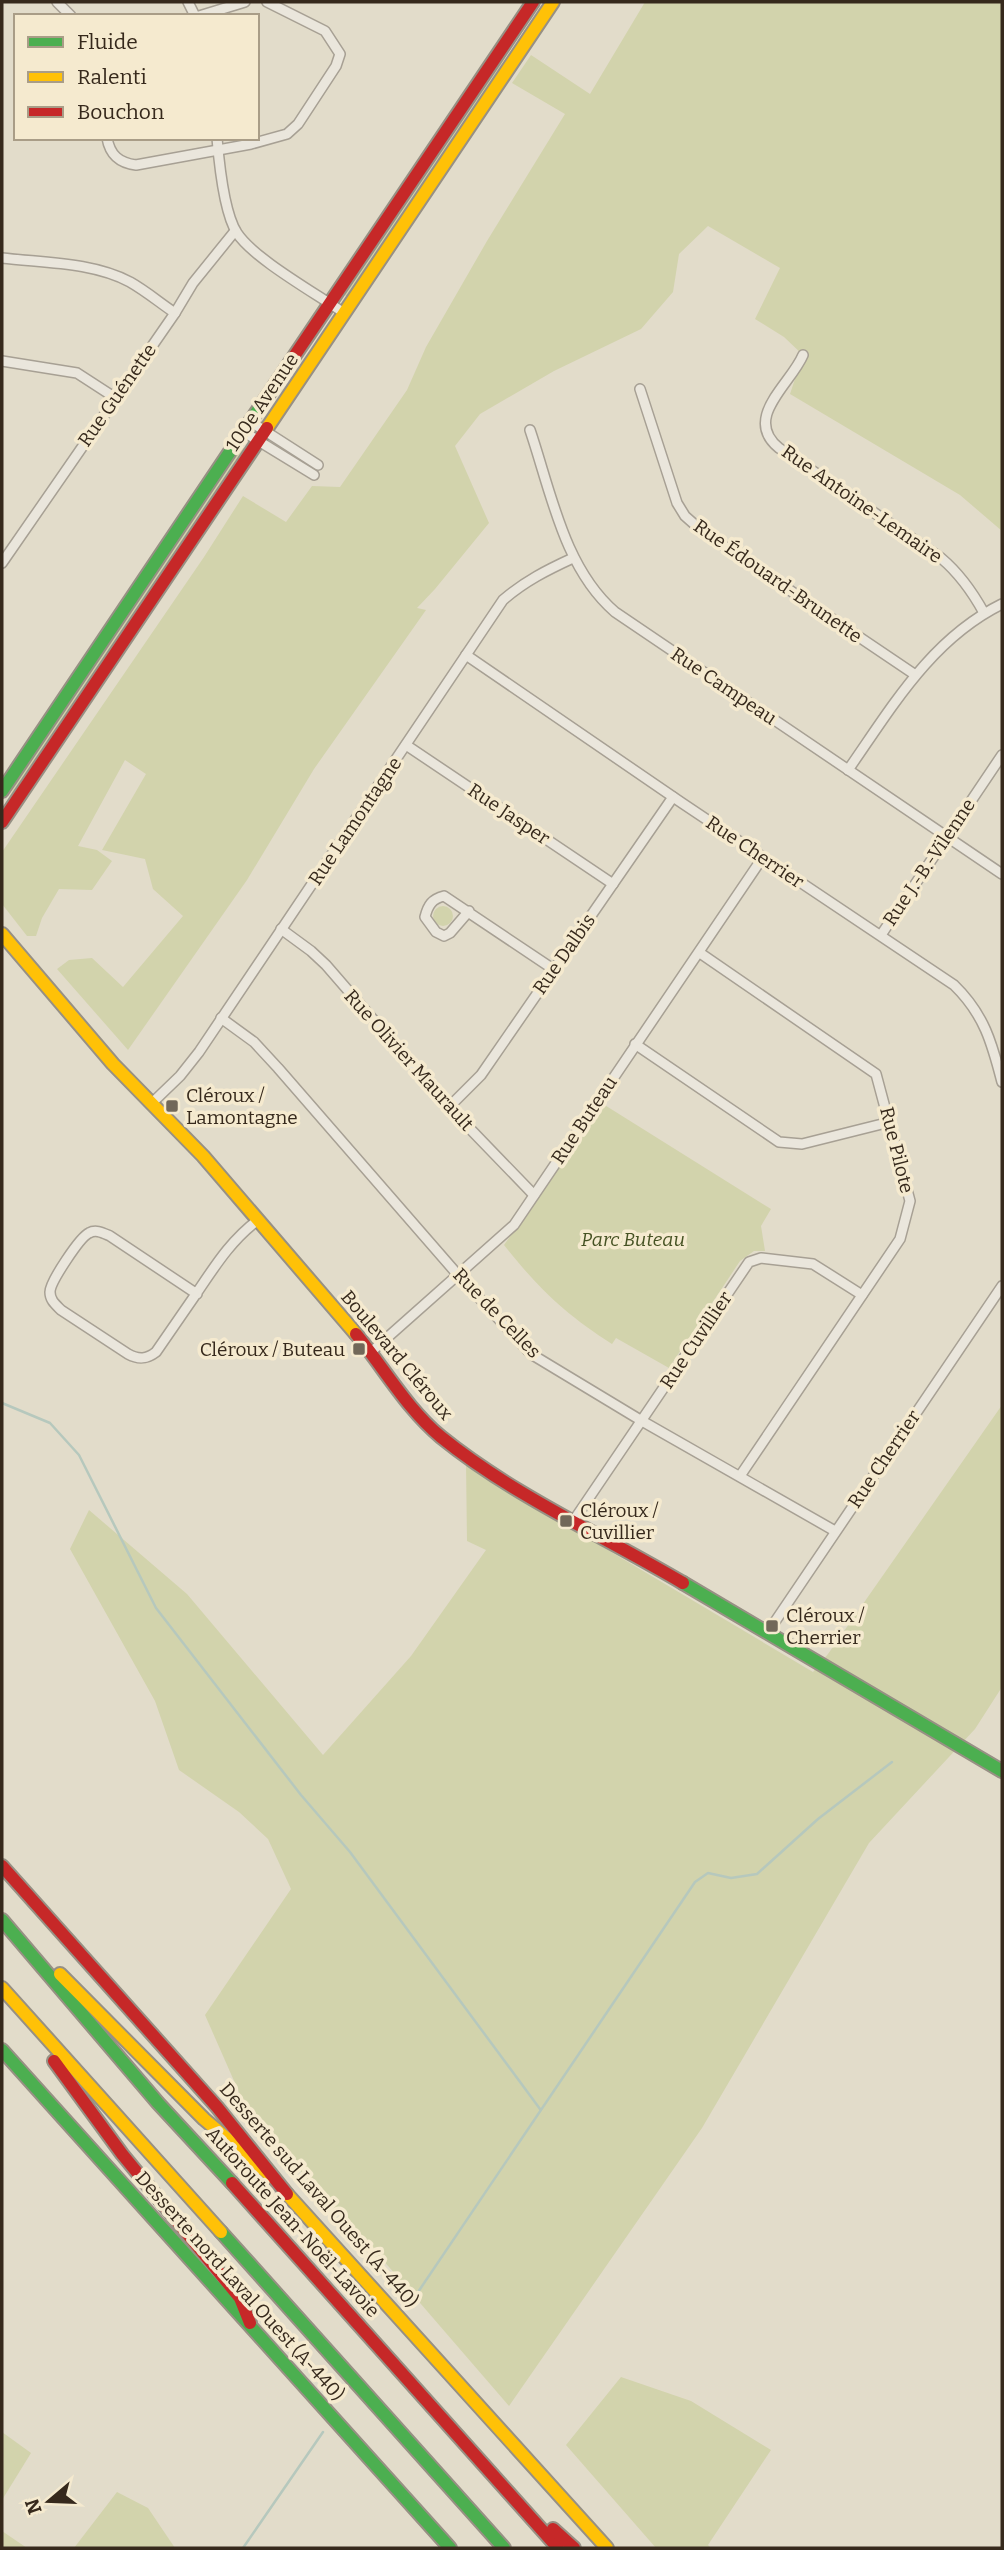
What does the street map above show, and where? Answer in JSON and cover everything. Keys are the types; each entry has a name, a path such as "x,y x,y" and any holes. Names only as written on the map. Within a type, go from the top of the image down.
{"main road":[{"name":"100e Avenue","path":"2,791 533,2"},
{"name":"100e Avenue","path":"2,822 552,2"},
{"name":"Boulevard Cléroux","path":"2,934 113,1064 203,1156 371,1352 417,1413 440,1436 505,1482 768,1632 1002,1771"},
{"name":"Desserte sud Laval Ouest (A-440)","path":"2,1866 216,2107 272,2177 607,2548"},
{"path":"2,1917 204,2119 272,2177"},
{"name":"Autoroute Jean-Noël-Lavoie","path":"2,1917 159,2103 491,2469 558,2548"},
{"path":"3,1989 122,2154 240,2298 250,2323"},
{"path":"3,1989 504,2548"},
{"name":"Desserte nord Laval Ouest (A-440)","path":"2,2050 450,2548"},
{"path":"491,2469 574,2548"},
{"path":"433,2470 490,2548"}],"street":[{"path":"204,14 245,2"},
{"path":"107,140 109,150 125,164 136,164 251,144 287,134 298,124 336,66 340,54 325,31 267,2"},
{"path":"217,140 224,192 235,231 255,251 344,313"},
{"name":"Rue Guénette","path":"3,557 175,313 198,275 235,231"},
{"path":"2,258 87,268 108,274 131,283 175,313"},
{"name":"Rue Antoine-Lemaire","path":"803,355 766,415 770,439 779,448 942,558 970,588 984,613"},
{"path":"3,365 77,373 114,397"},
{"name":"Rue Édouard-Brunette","path":"640,388 671,486 685,516 702,531 914,674"},
{"path":"248,427 314,475"},
{"name":"Rue Campeau","path":"530,430 573,558 597,597 615,612 1002,874"},
{"path":"262,436 318,465"},
{"name":"Rue Lamontagne","path":"152,1103 180,1076 221,1018 503,600 540,573 573,558"},
{"path":"848,770 914,674 957,633 984,613 1002,604"},
{"name":"Rue Cherrier","path":"466,655 954,985 972,1002 985,1024 1002,1082"},
{"name":"Rue Jasper","path":"406,745 613,884"},
{"name":"Rue J.-B.-Vilenne","path":"881,934 1002,755"},
{"name":"Rue Dalbis","path":"449,1107 481,1075 673,797"},
{"name":"Rue Buteau","path":"371,1352 503,1237 763,858"},
{"path":"469,911 450,933 444,936 436,932 425,917 428,906 436,898 444,896 469,911 553,970"},
{"name":"Rue Olivier Maurault","path":"281,929 326,965 449,1107 534,1195"},
{"name":"Rue Pilote","path":"700,953 876,1074 910,1201 900,1239 740,1476"},
{"name":"Rue de Celles","path":"221,1018 254,1042 278,1068 458,1275 531,1354 835,1531"},
{"path":"635,1044 779,1142 802,1144 890,1122"},
{"path":"197,1294 99,1231 89,1232 82,1239 52,1282 50,1293 52,1302 61,1310 137,1359 150,1356 156,1352 197,1294 230,1245 258,1220"},
{"name":"Rue Cuvillier","path":"574,1520 755,1258 813,1264 862,1295"},
{"name":"Rue Cherrier","path":"768,1632 1002,1286"}],"green space":[{"path":"645,2 1002,2 1002,531 960,495 790,394 803,355 784,337 755,319 780,268 708,226 679,254 673,292 641,329 554,371 480,414 455,446 489,523 417,608 426,610 314,769 247,880 128,1050 57,969 69,960 92,958 123,987 183,916 153,889 145,859 102,850 146,774 125,760 78,846 97,850 112,861 92,890 59,889 42,918 36,936 27,936 2,904 2,852 243,496 286,522 312,486 340,487 407,390 426,347 565,114 512,83 531,55 590,94"},
{"path":"508,47 510,48 489,90 349,298 343,294"},
{"path":"241,446 247,450 3,810 22,770"},
{"path":"443,906 450,909 453,916 450,923 443,926 436,923 433,916 436,909"},
{"name":"Parc Buteau","path":"603,1104 771,1209 761,1226 765,1251 754,1251 740,1261 669,1368 616,1338 612,1344 580,1322 541,1287 504,1245"},
{"path":"1002,1405 1002,1687 975,1729 869,1843 702,2128 509,2406 389,2267 317,2191 242,2099 205,2015 291,1889 268,1839 239,1812 179,1770 155,1701 70,1549 89,1510 187,1594 323,1755 411,1656 486,1550 467,1541 466,1462 490,1480 813,1672"},
{"path":"621,2377 691,2401 771,2450 708,2545 711,2548 656,2548 566,2445"},
{"path":"2,2432 31,2453 2,2500"},
{"path":"117,2492 148,2508 175,2548 74,2548"},
{"path":"2,2531 27,2548 2,2548"}],"waterway":[{"path":"2,1403 50,1423 79,1455 156,1608 301,1795 350,1852 540,2109"},
{"path":"414,2298 695,1882 708,1873 731,1878 757,1874 818,1819 892,1762"},
{"path":"243,2548 323,2432"}],"traffic: fast":[{"path":"2,791 266,398"},
{"path":"683,1583 1002,1771"},
{"path":"2,1920 158,2103 232,2183"},
{"path":"2,2050 450,2548"},
{"path":"221,2232 504,2548"}],"traffic: slow":[{"path":"267,428 553,2"},
{"path":"2,934 113,1064 203,1156 356,1334"},
{"path":"60,1974 204,2119 272,2177"},
{"path":"2,1988 221,2232"},
{"path":"287,2194 607,2548"}],"traffic: jam":[{"path":"266,398 533,2"},
{"path":"2,822 267,428"},
{"path":"356,1334 407,1401 441,1437 498,1478 683,1583"},
{"path":"2,1866 217,2107 287,2194"},
{"path":"54,2061 122,2154 240,2298 250,2323"},
{"path":"232,2183 558,2548"},
{"path":"553,2529 574,2548"}],"place":[{"name":"Cléroux / Lamontagne","path":"172,1106"},
{"name":"Cléroux / Buteau","path":"359,1349"},
{"name":"Cléroux / Cuvillier","path":"566,1521"},
{"name":"Cléroux / Cherrier","path":"772,1626"}]}
